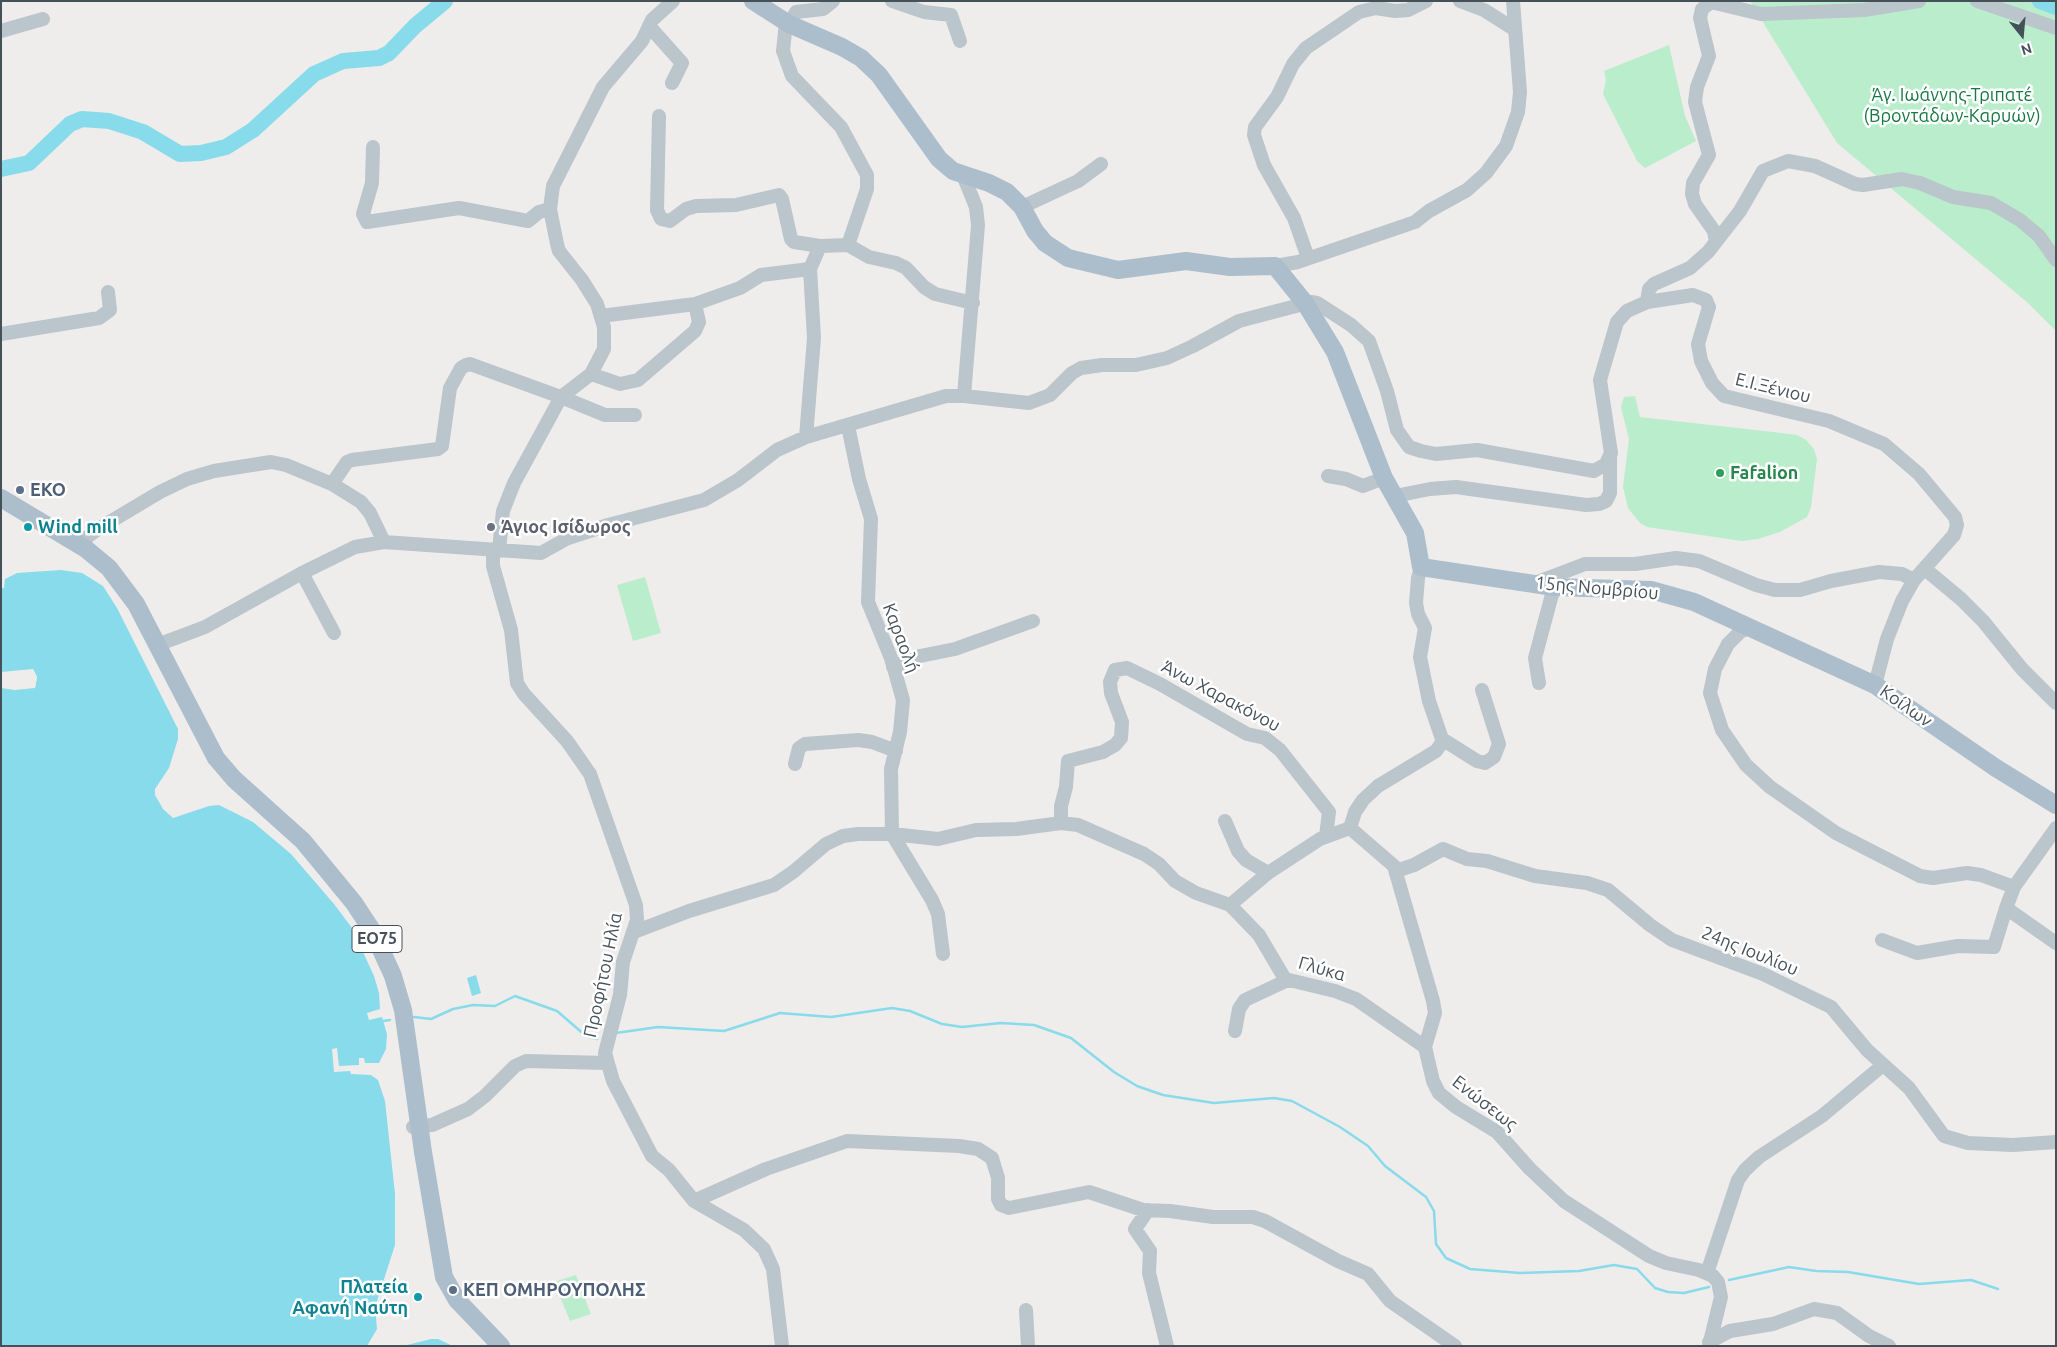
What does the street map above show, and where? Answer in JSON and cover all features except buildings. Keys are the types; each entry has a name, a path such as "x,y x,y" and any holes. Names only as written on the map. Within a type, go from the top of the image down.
{"main road":[{"path":"753,1 787,23 842,47 861,58 879,75 938,159 953,171 1000,188 1022,206 1035,231 1045,243 1068,258 1094,266 1128,270 1186,262 1230,267 1275,266 1305,303 1335,352 1384,478 1415,532 1421,556 1421,567"},
{"name":"ΕΟ75","path":"1,498 78,544 103,563 136,604 216,758 231,776 281,819 309,848 354,902 373,932 385,955 401,1000 416,1127 438,1280 452,1305 492,1346"},
{"name":"15ης Νομβρίου","path":"1421,567 1554,587 1659,591 1694,602 1875,685"},
{"name":"ΕΟ75","path":"124,590 130,607 211,763 226,780 276,824 314,864 348,906 373,945 387,979 397,1012 444,1277 457,1300 501,1346"},
{"name":"Κοίλων","path":"1875,685 1996,768 2056,805"}],"street":[{"path":"562,397 591,374 604,349 604,327 602,316 588,288 559,251 550,209 551,193 556,176 598,94 642,41 657,15 674,1"},
{"path":"834,1 823,9 796,12 787,23 783,51 792,76 841,127 867,176 867,189 848,245"},
{"path":"892,1 924,12 951,15 960,41"},
{"path":"1308,258 1300,230 1264,165 1254,135 1255,127 1278,97 1290,71 1306,48 1359,12 1376,8 1404,11 1426,1"},
{"path":"1460,1 1484,10 1514,29"},
{"path":"1275,266 1308,258 1414,222 1467,190 1486,173 1506,146 1518,112 1520,92 1513,1"},
{"path":"1716,242 1714,230 1695,204 1692,194 1693,183 1710,155 1695,102 1699,81 1709,56 1700,18 1702,9 1710,3 1720,3 1761,14 1864,10 1919,1"},
{"path":"1976,1 2056,28"},
{"path":"1,31 43,19"},
{"path":"649,26 682,63 672,83"},
{"path":"659,116 657,210 661,219 670,221 691,207 736,205 779,195 782,199 791,238 798,244 820,246 848,245 873,259 896,263 906,268 924,287 934,294 973,303"},
{"path":"373,147 372,183 363,214 367,222 459,208 528,221 539,212 550,209"},
{"path":"1648,302 1650,289 1654,284 1690,268 1705,256 1740,211 1763,171 1788,161 1815,166 1855,184 1864,185 1902,179 1920,183 1953,197 1991,203 2020,220 2039,236 2056,260"},
{"path":"1022,206 1078,182 1101,164"},
{"path":"963,175 978,215 978,246 964,396"},
{"path":"806,437 814,338 810,269 820,246"},
{"path":"602,316 695,304 740,288 756,276 810,269"},
{"path":"1,334 99,318 110,310 108,292"},
{"name":"Ε.Ι.Ξένιου","path":"1395,496 1430,489 1456,487 1586,505 1599,504 1606,501 1610,493 1610,441 1600,387 1601,376 1617,322 1626,311 1648,302 1693,294 1706,300 1708,312 1698,344 1699,356 1707,375 1720,392 1731,400 1829,421 1884,444 1919,474 1952,512 1957,525 1954,535"},
{"path":"157,645 205,627 302,573 355,547 384,542 545,552 568,538 592,530 704,500 738,480 777,450 806,437 946,396 964,396 1029,403 1050,395 1072,373 1081,368 1102,365 1136,365 1167,358 1193,346 1239,320 1305,303 1317,303 1324,307 1351,324 1369,341 1387,391 1397,430 1409,446 1436,454 1477,450 1583,471 1597,470 1610,458"},
{"path":"591,374 627,385 638,380 695,331 699,322 695,304"},
{"path":"332,484 347,462 352,460 438,449 442,446 450,388 461,368 470,364 562,397 605,415 635,415"},
{"name":"Προφήτου Ηλία","path":"562,397 505,504 493,566 511,630 517,682 521,690 567,741 590,774 636,904 637,920 622,962 620,995 605,1053 607,1063 617,1088 648,1150 669,1170 694,1201 744,1230 764,1249 773,1270 782,1346"},
{"name":"Καραολή","path":"848,426 859,479 871,519 868,602 893,667 904,705 891,769 892,834"},
{"path":"78,544 98,529 160,492 187,479 214,471 271,462 286,465 332,484 361,502 373,519 384,542"},
{"path":"1328,476 1346,479 1363,486 1384,478"},
{"name":"Κοίλων","path":"1875,685 1887,639 1902,601 1914,580 1954,535"},
{"path":"1535,583 1585,564 1635,564 1676,558 1699,560 1756,585 1775,590 1800,590 1831,581 1879,572 1902,574 1914,580"},
{"path":"1421,567 1416,603 1418,614 1425,628 1420,657 1429,701 1442,739 1466,756 1484,763 1490,761 1498,753 1499,744 1482,690"},
{"path":"1924,570 1961,599 1983,621 2022,669 2056,703"},
{"path":"302,573 334,633"},
{"path":"1539,683 1535,658 1554,587"},
{"path":"893,667 920,656 955,649 1033,621"},
{"path":"1751,627 1740,632 1728,644 1715,669 1710,693 1722,730 1746,765 1770,787 1836,833 1920,876 1933,878 1967,873 1981,876 2012,891"},
{"name":"Άνω Χαρακόνου","path":"1061,823 1061,806 1066,787 1068,761 1110,749 1121,738 1122,722 1111,693 1110,682 1115,670 1127,668 1160,684 1247,734 1265,738 1280,750 1329,812 1326,836"},
{"path":"634,932 774,885 835,839 858,834 892,834 943,839 976,830 1016,829 1061,823 1078,825 1097,832 1144,854 1159,864 1175,881 1196,893 1230,906 1268,873 1326,836 1350,828 1355,812 1363,800 1378,786 1436,751 1442,739"},
{"path":"795,764 798,748 805,744 858,740 872,742 896,751"},
{"path":"1225,821 1238,851 1246,860 1268,873"},
{"name":"Ενώσεως","path":"1350,828 1391,863 1396,871 1433,1001 1435,1013 1425,1048 1433,1080 1444,1098 1497,1132 1530,1170 1557,1196 1649,1256 1666,1263 1707,1273"},
{"path":"1882,940 1917,953 1958,946 1994,947 2012,891 2056,828"},
{"path":"892,834 932,900 939,921 943,954"},
{"name":"24ης Ιουλίου","path":"1396,871 1414,865 1443,849 1467,859 1487,861 1535,876 1587,883 1608,890 1650,925 1672,940 1764,974 1831,1007 1867,1050 1909,1088 1938,1131 1944,1136 1986,1144 2013,1145 2056,1142"},
{"name":"Γλύκα","path":"1230,906 1259,935 1288,980 1335,991 1356,999 1425,1048"},
{"path":"2006,908 2056,943"},
{"path":"1235,1031 1239,1009 1245,1000 1288,980"},
{"path":"416,1127 432,1124 468,1109 496,1087 515,1066 526,1061 607,1063"},
{"path":"1709,1344 1721,1297 1716,1279 1707,1273 1738,1180 1745,1170 1759,1157 1822,1116 1883,1065"},
{"path":"694,1201 766,1169 847,1141 959,1146 983,1152 992,1158 1000,1202 1009,1208 1089,1192 1148,1210 1170,1210 1213,1217 1253,1217 1265,1221 1338,1261 1368,1274 1390,1301 1455,1346"},
{"path":"1148,1210 1135,1229 1150,1251 1149,1273 1167,1346"},
{"path":"1709,1344 1730,1331 1773,1324 1814,1309 1837,1312 1869,1336 1889,1346"},
{"path":"1026,1310 1028,1346"}],"green space":[{"name":"Άγ. Ιωάννης-Τριπατέ (Βροντάδων-Καρυών)","path":"1750,1 2056,1 2056,331 2028,303 1837,143"},
{"path":"1669,45 1685,116 1696,141 1645,168 1637,161 1603,94 1606,80 1604,71"},
{"name":"Fafalion","path":"1635,396 1640,417 1797,435 1806,440 1814,449 1817,459 1811,507 1807,517 1780,532 1758,539 1742,541 1647,527 1640,523 1628,508 1623,487 1629,439 1621,407 1624,397"},
{"path":"645,577 661,633 633,641 617,585"},
{"path":"576,1275 591,1314 570,1321 554,1282"}],"water":[{"path":"61,570 82,573 103,586 117,608 178,729 178,739 169,768 155,789 155,795 163,809 173,818 209,806 219,805 253,822 291,854 334,904 352,928 374,976 379,993 380,1009 367,1013 369,1020 382,1017 387,1034 386,1049 379,1063 365,1063 364,1058 359,1058 359,1065 339,1066 337,1048 332,1049 334,1072 350,1071 351,1074 371,1075 378,1080 385,1101 395,1194 395,1245 375,1307 377,1329 367,1346 1,1346 1,688 35,688 37,677 33,669 1,672 1,588 4,588 5,579 17,573"},
{"path":"476,975 481,993 472,996 467,978"},
{"path":"438,1339 453,1346 403,1346"}],"pier":[{"path":"33,669 37,677 35,688 15,690 1,688 1,686 14,688 33,686 35,677"}],"waterway":[{"path":"1,169 29,163 70,124 82,119 109,121 143,132 180,154 201,153 226,147 253,130 314,74 343,61 379,58 389,53 415,26 445,1"},
{"path":"2040,1 2056,7"},
{"path":"414,1017 431,1019 453,1009 473,1005 495,1006 515,996 557,1011 586,1036 597,1039"},
{"path":"616,1033 658,1027 724,1031 780,1013 831,1017 892,1008 910,1011 942,1024 962,1027 1001,1023 1034,1025 1071,1038 1114,1072 1137,1086 1163,1095 1214,1103 1274,1098 1292,1101 1340,1127 1368,1146 1385,1166 1426,1197 1434,1211 1436,1244 1446,1258 1470,1269 1520,1273 1579,1271 1614,1265 1637,1269 1655,1288 1668,1292 1684,1293 1709,1287"},
{"path":"383,1021 390,1020"},
{"path":"1729,1280 1789,1267 1816,1271 1848,1272 1919,1284 1971,1280 1998,1289"}],"place":[{"name":"Fafalion","path":"1720,473"},
{"name":"EKO","path":"20,490"},
{"name":"Wind mill","path":"28,527"},
{"name":"Άγιος Ισίδωρος","path":"491,527"},
{"name":"ΚΕΠ ΟΜΗΡΟΥΠΟΛΗΣ","path":"453,1290"},
{"name":"Πλατεία Αφανή Ναύτη","path":"418,1297"}]}
